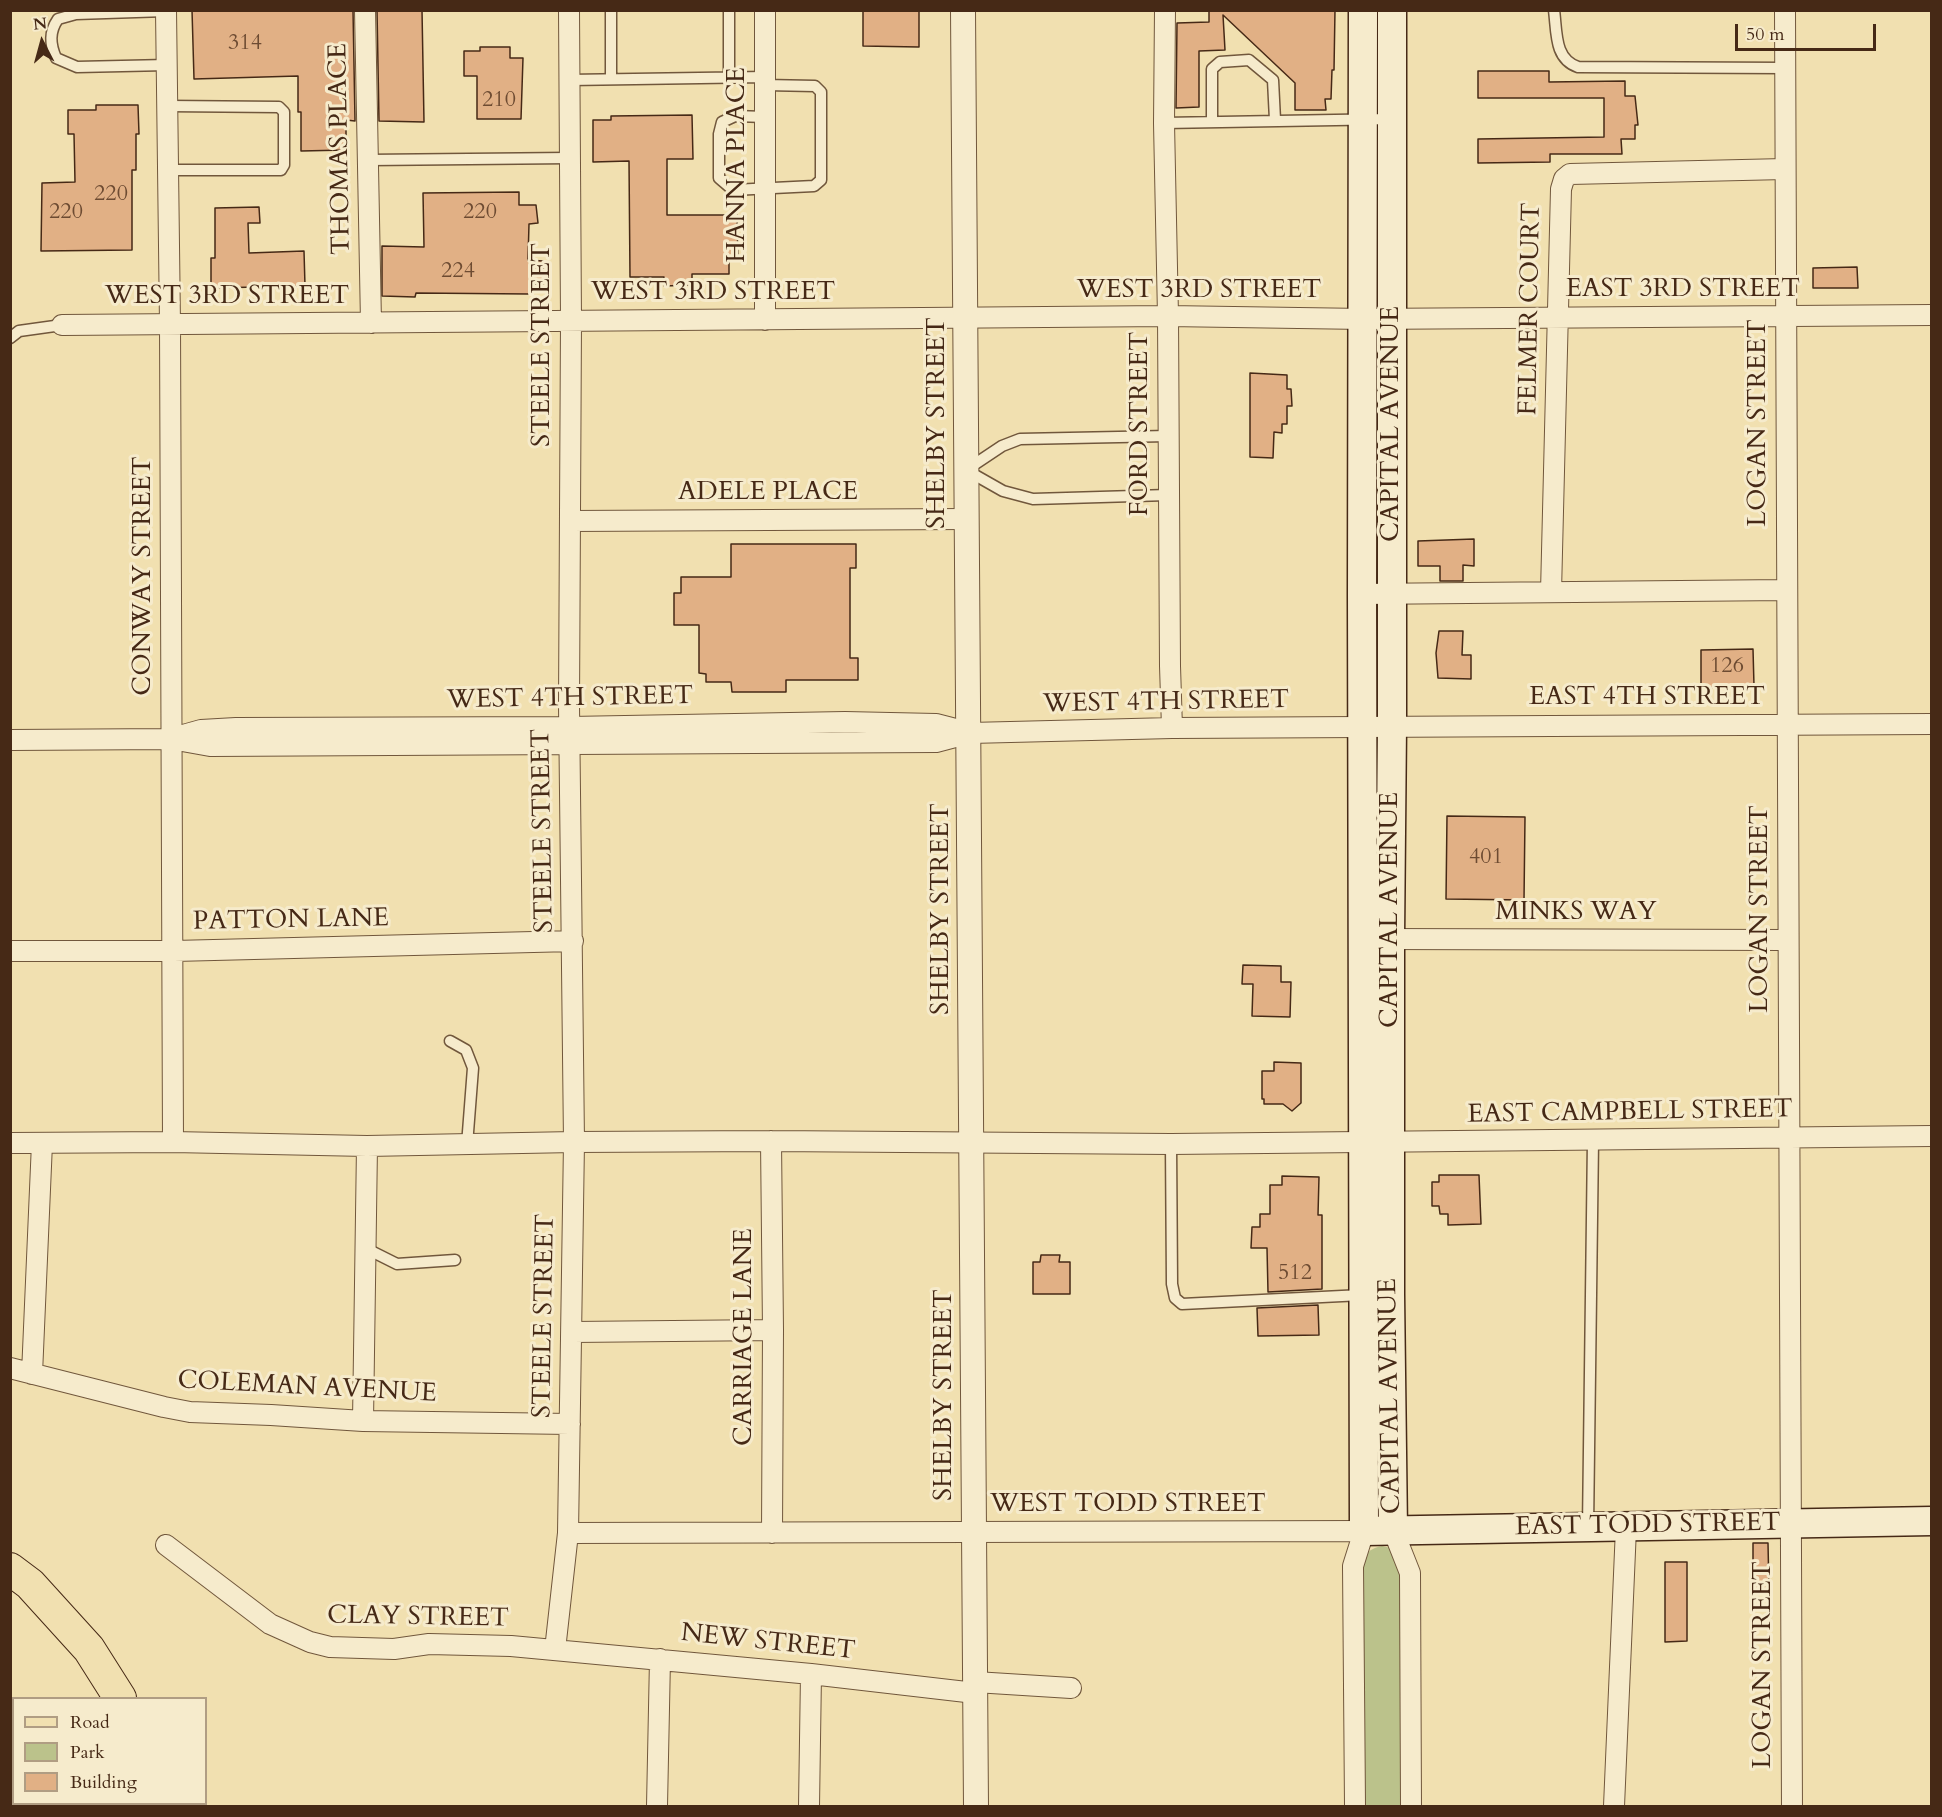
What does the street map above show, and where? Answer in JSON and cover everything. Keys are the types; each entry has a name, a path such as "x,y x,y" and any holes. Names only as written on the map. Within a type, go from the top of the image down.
{"main road":[{"name":"CAPITAL AVENUE","path":"1363,10 1363,728 1377,939 1377,1294 1364,1531"},
{"name":"CAPITAL AVENUE","path":"1377,939 1392,726 1392,10"},
{"name":"CAPITAL AVENUE","path":"1377,1294 1393,1530"},
{"name":"EAST TODD STREET","path":"1364,1531 1932,1521"},
{"path":"10,1569 30,1584 89,1649 119,1697"}],"street":[{"name":"THOMAS PLACE","path":"365,10 371,323"},
{"name":"STEELE STREET","path":"555,1650 568,1533 573,1332 569,10"},
{"name":"HANNA PLACE","path":"765,10 765,320"},
{"name":"SHELBY STREET","path":"963,10 976,1806"},
{"name":"FORD STREET","path":"1165,10 1164,123 1172,728"},
{"name":"LOGAN STREET","path":"1785,10 1792,1806"},
{"name":"CONWAY STREET","path":"166,11 174,951 173,1142"},
{"name":"FELMER COURT","path":"1551,592 1561,189 1564,179 1570,174 1785,169"},
{"name":"EAST 3RD STREET","path":"1364,319 1932,315"},
{"name":"WEST 3RD STREET","path":"62,325 1168,316 1364,319"},
{"name":"ADELE PLACE","path":"570,521 967,519"},
{"path":"1362,594 1786,590"},
{"name":"WEST 4TH STREET","path":"10,741 171,739 210,746 570,735 845,722 936,724 970,733 1172,728 1363,728"},
{"name":"EAST 4TH STREET","path":"1363,728 1932,724"},
{"name":"MINKS WAY","path":"1377,939 1788,940"},
{"name":"PATTON LANE","path":"10,951 174,951 573,941"},
{"name":"EAST CAMPBELL STREET","path":"10,1143 173,1142 367,1146 771,1141 1171,1144 1932,1136"},
{"name":"CARRIAGE LANE","path":"771,1141 772,1533"},
{"path":"32,1374 42,1143"},
{"path":"363,1421 367,1146"},
{"path":"573,1332 773,1330"},
{"name":"COLEMAN AVENUE","path":"10,1368 190,1412 363,1421 570,1424"},
{"path":"1614,1806 1626,1528"},
{"name":"CAPITAL AVENUE","path":"1393,1530 1410,1573 1411,1806"},
{"name":"WEST TODD STREET","path":"568,1533 1364,1531"},
{"name":"CAPITAL AVENUE","path":"1355,1806 1353,1566 1364,1531"},
{"name":"CLAY STREET","path":"166,1545 270,1624 310,1642 330,1647 394,1649 429,1644 473,1644 555,1650"},
{"name":"NEW STREET","path":"555,1650 975,1688 1071,1688"},
{"path":"657,1806 660,1659"},
{"path":"809,1806 811,1674"}],"lane":[{"path":"611,10 611,79"},
{"path":"729,10 729,78"},
{"path":"1554,10 1558,47 1570,64 1578,67 1785,68"},
{"path":"166,11 76,14 58,19 50,45 56,58 77,67 167,65"},
{"path":"1212,122 1212,69 1220,62 1249,60 1273,80 1275,120"},
{"path":"569,80 729,78 815,86 821,92 821,180 814,186 733,190 719,178 719,134 722,122 735,116 765,117"},
{"path":"168,106 279,107 284,112 284,165 281,170 168,170"},
{"path":"1164,123 1392,118"},
{"path":"368,160 570,158"},
{"path":"10,338 19,331 62,325"},
{"path":"1168,436 1020,439 1002,446 966,470 1003,492 1033,499 1168,495"},
{"path":"450,1041 466,1050 473,1068 467,1144"},
{"path":"1588,1528 1593,1140"},
{"path":"1171,1144 1172,1284 1175,1298 1182,1304 1377,1294"},
{"path":"365,1248 397,1264 454,1260"}],"green space":[{"path":"1382,1546 1391,1548 1402,1559 1406,1806 1362,1806 1363,1559 1371,1550"}],"building":[{"path":"192,10 353,10 355,121 346,120 346,150 301,151 298,76 194,79"},
{"path":"377,10 422,10 424,122 379,121"},
{"path":"863,10 919,10 919,47 863,46"},
{"path":"1209,10 1335,10 1334,70 1332,70 1331,99 1325,99 1326,110 1295,110 1295,83 1223,15 1225,50 1199,51 1199,107 1176,108 1177,23 1209,22"},
{"path":"480,47 510,47 510,58 523,58 521,119 477,119 477,76 464,76 464,51 480,51"},
{"path":"1478,71 1549,71 1549,82 1625,81 1625,96 1635,96 1638,125 1635,125 1635,139 1621,139 1622,154 1550,154 1550,162 1478,163 1478,139 1604,137 1604,98 1478,98"},
{"path":"96,105 138,105 139,134 136,134 136,170 132,170 132,250 41,251 42,183 75,182 74,134 68,134 68,110 96,110"},
{"path":"692,115 693,159 667,159 667,215 737,215 738,261 729,261 729,274 692,274 692,285 664,286 664,277 630,277 629,161 593,162 593,120 611,120 611,116"},
{"path":"519,192 519,205 536,205 538,223 529,224 528,260 543,261 543,284 529,284 529,294 416,293 415,297 382,296 382,246 424,247 423,193"},
{"path":"259,207 260,223 248,223 249,253 304,251 305,286 211,288 211,258 215,258 215,208"},
{"path":"1857,267 1858,288 1813,288 1813,268"},
{"path":"1250,373 1287,375 1287,389 1291,389 1292,406 1287,406 1287,424 1282,424 1282,433 1274,432 1273,458 1250,457"},
{"path":"1474,539 1474,566 1463,565 1463,581 1440,581 1440,566 1418,566 1418,541"},
{"path":"731,544 856,544 856,568 850,568 850,658 858,658 858,680 786,680 786,692 732,692 731,682 706,682 706,674 699,673 699,625 674,625 674,593 681,593 681,577 731,577"},
{"path":"1439,631 1463,631 1462,655 1471,655 1471,679 1438,678 1436,653"},
{"path":"1753,649 1754,686 1701,688 1701,650"},
{"path":"1447,816 1525,817 1524,900 1446,899"},
{"path":"1243,965 1281,966 1281,982 1291,982 1290,1017 1252,1016 1253,984 1242,984"},
{"path":"1274,1062 1301,1063 1301,1103 1292,1111 1283,1104 1264,1104 1264,1099 1262,1099 1262,1071 1274,1071"},
{"path":"1439,1175 1479,1175 1481,1224 1448,1225 1448,1214 1440,1214 1439,1206 1432,1206 1432,1182 1439,1182"},
{"path":"1282,1176 1319,1177 1318,1215 1322,1215 1322,1289 1268,1292 1267,1248 1251,1248 1252,1227 1260,1227 1260,1214 1270,1214 1270,1185 1282,1185"},
{"path":"1041,1255 1060,1255 1059,1262 1070,1262 1070,1294 1033,1294 1033,1262 1040,1262"},
{"path":"1318,1305 1319,1335 1258,1336 1257,1308"},
{"path":"1753,1543 1768,1543 1769,1591 1753,1591"},
{"path":"1665,1562 1687,1562 1687,1641 1665,1642"}]}
